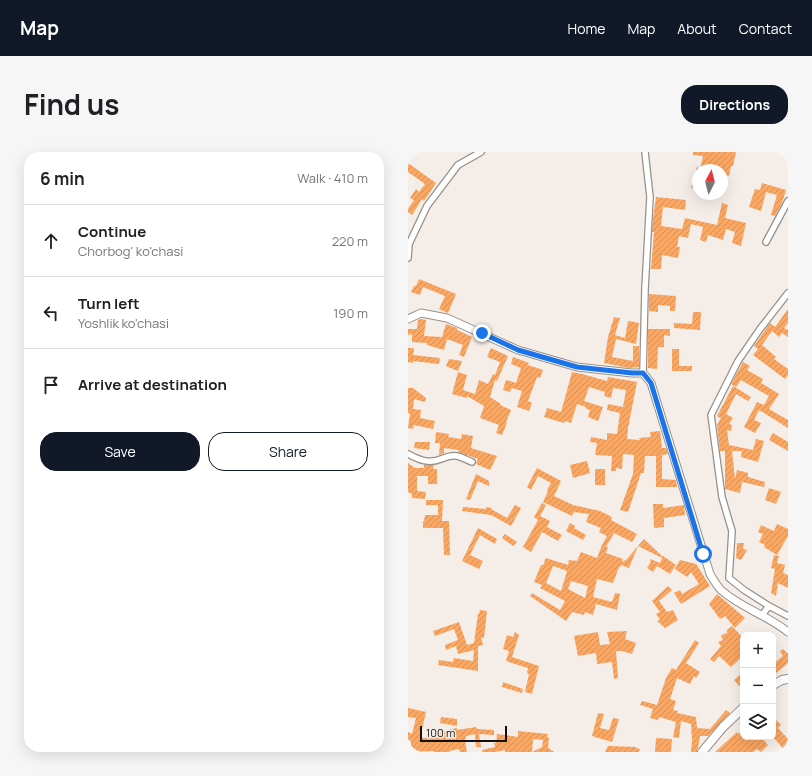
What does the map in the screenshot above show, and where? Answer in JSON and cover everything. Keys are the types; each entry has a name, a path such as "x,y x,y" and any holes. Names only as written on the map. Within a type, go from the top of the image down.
{"main road":[{"path":"776,683 788,679"},
{"path":"702,752 723,727 740,711"}],"street":[{"path":"408,258 410,244 427,206 458,165 481,152"},
{"path":"645,152 650,197 645,289 643,373 651,383 710,574 720,589 743,605 778,624 788,632"},
{"path":"766,242 788,201"},
{"path":"788,293 760,329 738,361 711,416 722,497 732,530 729,578 744,590 788,616"},
{"path":"408,319 421,313 448,318 518,350 577,367 643,373"},
{"path":"408,454 421,461 429,462 456,456 472,462"},
{"path":"762,615 769,606"}],"building":[{"path":"693,152 736,152 729,176 728,164 701,164 703,156 693,155"},
{"path":"408,163 436,183 424,201 422,199 412,215 408,212 408,209 414,200 410,198 416,189 419,192 425,184 408,172"},
{"path":"762,183 786,190 782,203 775,216 771,215 777,195 766,192 761,211 749,207 755,189 760,190"},
{"path":"656,197 686,200 685,210 663,207 661,226 682,229 685,218 717,225 722,203 728,205 725,218 746,223 741,246 732,243 735,232 726,229 723,240 708,235 706,242 700,240 703,227 691,224 688,238 679,236 677,247 680,247 678,258 662,255 661,269 651,269 654,232 652,232"},
{"path":"419,279 456,294 448,313 439,309 445,296 423,287 420,295 411,292"},
{"path":"649,294 676,296 675,311 670,311 670,306 658,305 658,312 649,311"},
{"path":"788,309 788,323 784,328 788,330 788,337 782,333 779,337 772,331 762,345 776,357 774,359 788,369 788,375 785,379 753,355 758,349 754,346 770,323 775,327"},
{"path":"693,312 701,312 700,330 674,328 674,323 692,324"},
{"path":"614,317 620,318 615,335 625,338 628,321 639,323 636,344 616,339 612,357 633,361 633,346 639,346 639,367 629,368 604,363 608,337"},
{"path":"418,320 426,320 424,336 442,337 446,324 457,328 457,330 472,337 464,357 459,355 463,345 447,339 444,350 427,345 427,343 412,342 412,334 408,335 408,329 417,329"},
{"path":"648,329 670,329 670,336 664,335 664,347 658,347 657,369 648,368"},
{"path":"408,348 414,348 413,355 440,358 439,364 413,361 413,363 408,362"},
{"path":"491,348 508,356 497,381 495,380 490,397 501,404 500,405 511,410 502,435 496,433 499,425 480,418 484,406 467,396 467,398 452,394 458,372 467,375 463,390 475,394 479,380 488,384 493,374 495,375 500,362 487,357"},
{"path":"672,349 679,349 679,366 692,366 692,371 672,371"},
{"path":"513,357 529,363 528,365 543,370 540,378 537,377 528,401 532,403 529,411 517,407 522,391 512,388 510,392 503,390 506,380 516,383 521,368 511,364"},
{"path":"449,359 462,361 458,371 446,366"},
{"path":"743,362 750,366 747,370 763,379 761,383 779,394 769,409 788,420 788,428 759,410 754,420 761,423 755,433 744,427 757,402 764,405 769,396 741,380 736,387 731,384"},
{"path":"572,372 607,381 608,377 637,382 627,439 640,440 639,438 651,437 650,432 660,431 662,448 666,448 668,454 662,455 662,479 676,480 677,487 656,487 656,456 645,456 644,473 641,473 628,512 620,510 633,474 634,455 623,454 622,469 616,468 616,471 611,471 612,456 595,455 597,443 590,442 591,437 607,440 607,433 617,434 620,413 607,410 608,404 623,407 626,390 613,388 611,398 604,396 605,392 589,387 584,401 603,407 598,421 588,417 590,410 577,404 571,423 565,421 564,423 544,417 547,408 561,412"},
{"path":"733,386 751,397 748,401 736,394 726,414 733,418 729,424 732,425 731,431 727,430 729,445 753,450 756,439 764,441 758,462 741,457 742,451 732,451 735,479 737,470 748,473 748,477 765,482 764,487 742,482 740,493 725,489 725,451 720,451 717,425 721,418 717,416"},
{"path":"408,388 413,388 426,398 425,402 414,399 413,409 421,410 420,418 435,421 433,429 414,425 413,429 408,428 410,414 408,413"},
{"path":"436,432 449,434 448,437 461,439 462,434 473,436 471,448 497,456 490,470 476,464 478,459 458,452 459,450 444,448 444,453 439,455 440,443 435,443"},
{"path":"773,433 788,442 788,451 769,440"},
{"path":"415,442 430,442 429,450 414,448"},
{"path":"587,461 590,473 573,478 570,465"},
{"path":"408,463 415,468 424,468 424,465 434,465 433,469 437,469 437,484 428,484 428,476 417,476 417,491 426,492 425,499 412,498 412,494 408,492"},
{"path":"537,468 561,481 554,496 573,505 600,511 612,517 611,520 637,534 632,542 614,533 606,547 608,547 606,553 623,559 622,562 626,560 638,546 629,568 621,565 613,583 597,579 593,597 612,602 615,593 620,594 617,610 596,604 593,615 585,612 584,615 572,612 566,621 530,596 532,593 560,610 565,601 540,588 542,585 534,582 541,565 543,565 546,558 568,565 569,560 577,561 581,552 597,558 607,536 599,532 601,528 586,522 589,514 574,512 572,516 543,502 551,483 538,476 531,490 527,487","holes":["553,566 567,571 561,591 546,583","571,581 588,586 585,598 568,589"]},
{"path":"595,469 605,469 605,485 595,485"},
{"path":"476,474 489,481 489,486 478,481 470,500 466,499"},
{"path":"769,488 781,492 776,504 765,500"},
{"path":"426,500 443,500 442,521 449,521 450,555 444,555 443,528 423,528 425,515 438,515 438,505 426,505"},
{"path":"542,503 546,505 540,516 550,521 547,527 562,535 558,541 542,532 531,552 523,547 538,520 534,517"},
{"path":"653,504 663,504 663,508 684,505 685,515 664,518 664,527 654,528"},
{"path":"515,505 521,508 511,526 491,515 462,511 463,507 486,509 486,507 492,508 491,509 507,518"},
{"path":"570,523 575,526 574,528 586,535 583,540 566,531"},
{"path":"777,524 788,529 788,536 777,555 759,542 763,534 758,532 761,525 774,531"},
{"path":"478,528 497,539 495,544 480,535 470,555 483,561 479,569 462,561"},
{"path":"505,534 517,542 513,546 502,538"},
{"path":"644,539 663,557 662,558 638,546"},
{"path":"737,543 744,543 743,549 747,550 741,560 736,558"},
{"path":"774,555 779,556 777,563 785,565 783,573 788,575 788,588 778,583 776,596 771,593 775,569 771,568"},
{"path":"663,556 676,565 670,574 657,566 653,572 647,568 651,562 650,559 660,563"},
{"path":"680,560 696,564 710,586 681,604 674,593 680,590 682,594 699,584 691,572 687,577 675,569"},
{"path":"668,586 672,590 659,601 667,612 673,610 678,620 665,628 657,621 660,620 656,614 660,612 652,601"},
{"path":"717,594 745,618 735,628 725,616 720,619 709,604"},
{"path":"480,610 487,611 484,638 481,637 483,645 478,646 478,671 438,665 439,660 453,662 454,658 473,661 474,650 458,654 456,646 446,650 445,645 458,640 454,629 435,636 433,631 459,622 467,645 474,643 478,614"},
{"path":"732,626 740,635 740,659 731,667 719,656 714,662 710,659 721,646 718,642 723,640 721,636 728,632 726,631"},
{"path":"627,631 625,639 636,643 632,654 616,651 618,678 614,679 612,662 597,664 596,653 578,656 574,636 598,632 600,645 610,644 607,632"},
{"path":"515,632 519,635 512,657 539,666 532,694 525,692 529,674 527,673 528,668 506,661 509,651 503,649 507,635 513,637"},
{"path":"695,640 699,643 686,663 700,672 696,678 694,676 690,684 677,678 670,699 676,701 673,710 678,711 677,713 696,717 697,728 710,729 726,710 730,713 708,736 700,736 697,752 691,752 691,724 681,721 679,738 673,737 676,722 659,717 658,720 650,718 653,709 640,705 642,701 657,705 666,678 672,668 676,670"},
{"path":"783,649 787,653 788,652 788,663 776,673 776,662 783,656 780,651"},
{"path":"740,675 739,686 734,680"},
{"path":"503,682 523,689 522,693 502,687"},
{"path":"408,708 426,712 420,738 440,737 439,732 457,728 457,730 476,727 477,729 494,730 494,735 479,734 481,747 476,747 475,734 466,736 465,741 467,752 460,752 459,749 449,751 450,752 411,752 411,741 408,740 408,732 412,734 416,718 408,717"},
{"path":"598,713 604,714 600,728 609,730 613,718 619,719 612,742 592,736"},
{"path":"441,717 457,719 457,726 440,723"},
{"path":"776,720 781,725 778,728 788,739 788,752 786,752 776,740"},
{"path":"518,731 548,734 548,748 554,752 532,752 505,752 505,750 482,752 482,750 495,747 494,743 496,743 497,734 518,737","holes":["533,739 543,740 542,747 532,752"]},
{"path":"737,732 738,734 740,732 740,740 764,740 768,745 761,752 757,749 753,752 715,752"},
{"path":"656,738 672,739 671,752 655,752"},
{"path":"608,746 636,747 640,749 639,752 605,752"}],"route":[{"path":"482,333 518,350 577,367 643,373 651,383 703,554"}]}
